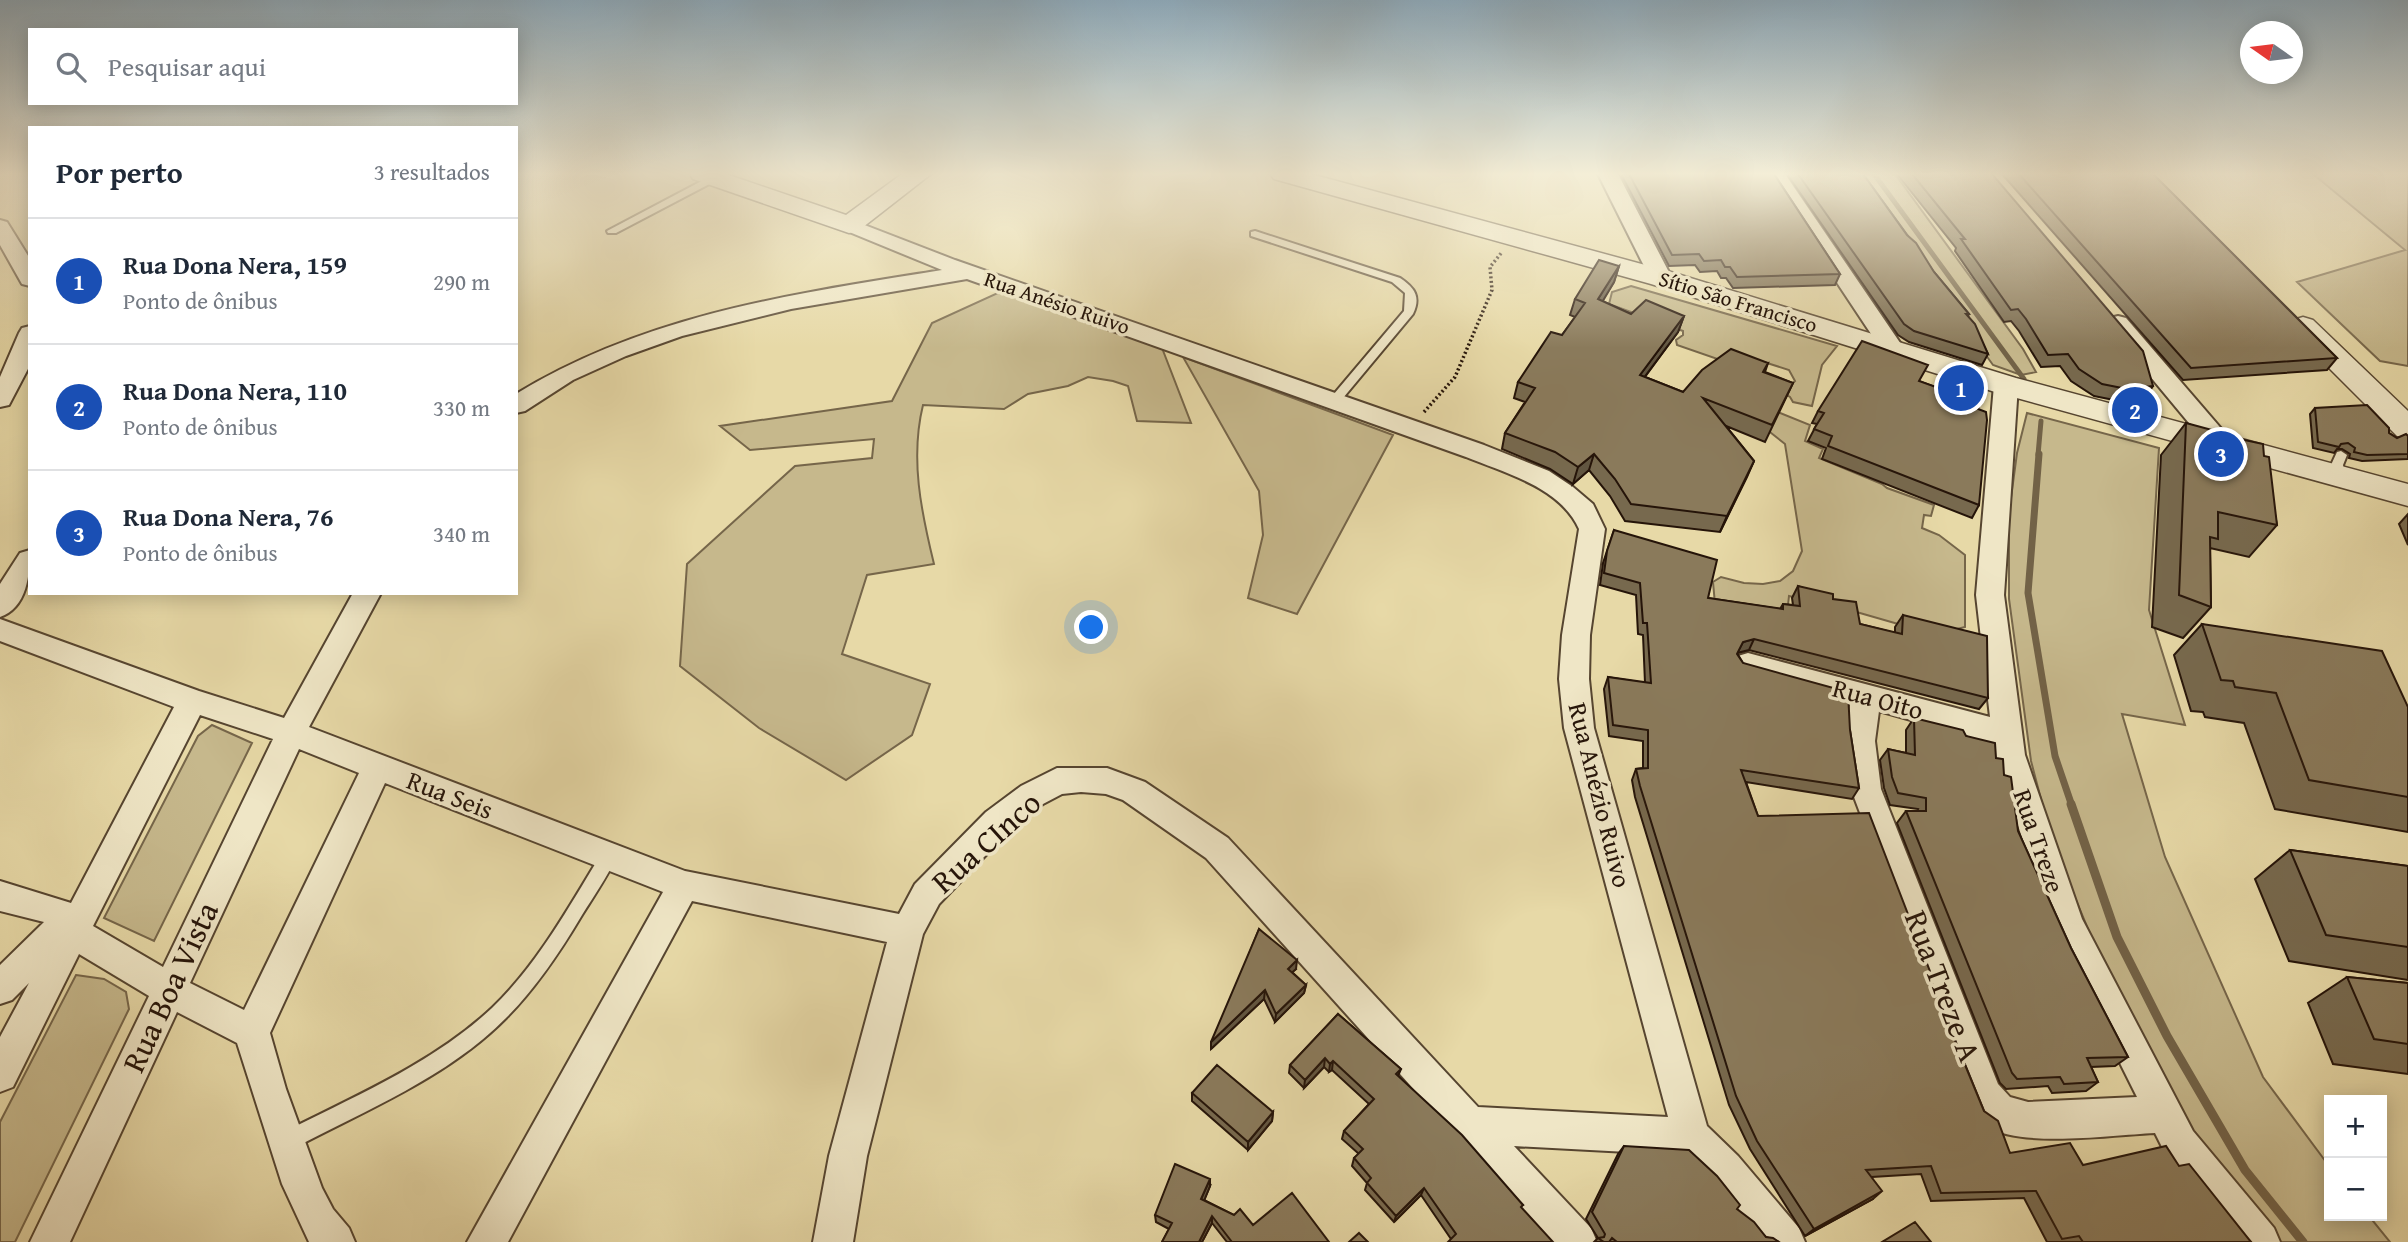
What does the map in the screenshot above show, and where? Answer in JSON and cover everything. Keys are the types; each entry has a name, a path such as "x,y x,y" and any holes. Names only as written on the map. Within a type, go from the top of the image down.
{"street":[{"name":"Rua Anésio Ruivo","path":"867,232 968,272 1334,401"},
{"name":"Sítio São Francisco","path":"1491,232 1661,278 1949,368 2222,446 2340,466 2408,495"},
{"path":"1638,232 1661,278"},
{"path":"1814,232 1893,350"},
{"path":"2,234 28,276"},
{"path":"518,404 543,386 587,363 647,340 782,305 968,272"},
{"path":"2283,306 2402,432"},
{"path":"2106,310 2222,446"},
{"path":"0,399 19,363 28,338"},
{"name":"Rua Treze","path":"2006,385 1990,595 2010,755 2067,923 2180,1144 2260,1242"},
{"name":"Rua Anézio Ruivo","path":"1334,401 1540,477 1584,511 1592,529 1576,635 1574,679 1579,728 1692,1137"},
{"path":"0,606 28,563"},
{"name":"Rua Boa Vista","path":"50,1242 291,733 366,595"},
{"name":"Rua Seis","path":"0,630 192,701 291,733 684,885 907,931"},
{"name":"Rua Oito","path":"1748,664 2007,734"},
{"name":"Rua Treze A","path":"1866,696 1860,741 1866,789 1984,1096 2000,1113 2028,1120 2165,1114"},
{"path":"0,1074 72,925 192,701"},
{"path":"335,1242 328,1236 304,1191 260,1071 252,1032 377,767"},
{"name":"Rua CInco","path":"833,1242 848,1156 866,1078 907,931 927,894 951,866 997,822 1032,795 1057,781 1107,781 1133,792 1217,848 1471,1125"},
{"path":"487,1242 684,885"},
{"path":"0,896 72,925 168,989 252,1032"},
{"path":"0,988 72,925"},
{"path":"1471,1125 1692,1137 1725,1169 1785,1242"},
{"path":"1471,1125 1577,1242"}],"lane":[{"path":"1255,234 1396,280 1410,289 1413,298 1409,312 1334,401"},
{"path":"287,1142 439,1059 484,1027 500,1012 545,957 609,856"}],"path":[{"path":"1396,423 1404,414 1426,411 1455,377 1492,290 1490,267 1513,238"}],"shaded area":[{"path":"1898,232 1937,232 2023,349 2036,372 2021,375 1993,365"},
{"path":"2383,232 2408,232 2408,366 2380,361 2297,282 2405,250"},
{"path":"1631,286 1837,346 1822,365 1812,406 1793,402 1790,397 1776,389 1787,388 1795,381 1789,370 1745,356 1726,362 1677,345 1676,340 1683,335 1683,331 1609,304 1612,292"},
{"path":"1002,291 1162,348 1191,423 1137,421 1128,386 1088,377 1068,386 1028,394 1004,409 923,405 917,465 921,504 934,564 867,575 842,654 930,684 912,735 846,780 759,728 680,666 687,564 795,466 872,458 874,439 750,450 720,426 892,401 932,323"},
{"path":"1183,357 1393,435 1297,614 1248,598 1263,535 1259,491"},
{"path":"1775,411 1810,425 1805,441 1823,449 1819,458 1934,505 1931,516 1924,515 1922,528 1939,535 1965,555 1965,627 1941,633 1919,630 1789,596 1787,614 1715,604 1713,582 1721,577 1744,583 1780,581 1793,571 1802,551 1785,444 1761,425"},
{"path":"2027,413 2159,448 2149,610 2185,725 2122,714 2165,857 2263,1077 2324,1159 2324,1221 2373,1221 2390,1242 2275,1242 2191,1137 2103,965 2053,845 2031,761 2009,599 2009,513 2017,453"},
{"path":"212,725 252,743 154,941 104,918 198,736"},
{"path":"76,975 104,979 126,992 129,1009 15,1242 0,1242 0,1122"}],"building":[{"path":"1660,232 1812,232 1840,274 1737,277 1721,260 1704,261 1699,254 1672,255"},
{"path":"1839,232 1905,232 1969,314 1966,314 1975,324 1988,354 1914,331 1904,324"},
{"path":"1959,232 2041,232 2143,351 2153,386 2127,389 2102,384 2079,369 2068,354 2048,355 2026,319 2018,309 2011,310 1961,239 1965,239"},
{"path":"2070,232 2211,232 2337,358 2191,368"},
{"path":"1599,260 1619,266 1598,299 1631,314 1646,300 1684,316 1640,375 1683,392 1702,370 1731,349 1768,363 1763,372 1793,383 1772,425 1703,398 1754,461 1727,516 1631,504 1594,454 1578,467 1555,452 1505,433 1535,388 1518,382 1551,332 1562,335 1585,303 1575,299"},
{"path":"1862,341 1928,365 1919,381 1958,395 1965,379 1986,387 1978,409 1986,412 1987,420 1979,505 1828,446 1832,436 1814,429 1824,413 1818,411"},
{"path":"2367,405 2389,428 2389,433 2397,438 2406,434 2408,436 2408,454 2367,455 2354,452 2355,448 2348,443 2339,447 2318,442 2315,408"},
{"path":"2186,423 2212,430 2212,433 2263,444 2264,456 2269,457 2277,525 2218,512 2218,539 2210,537 2211,607 2179,595"},
{"path":"1614,530 1717,560 1708,598 1783,609 1783,604 1800,606 1798,586 1833,594 1833,599 1856,602 1860,624 1902,634 1903,615 1987,636 1988,698 1754,639 1743,642 1737,654 1743,663 1848,692 1850,730 1859,788 1741,770 1758,816 1869,813 1931,974 1928,975 1984,1111 1998,1121 2010,1153 2070,1143 2083,1165 2166,1146 2179,1166 2189,1164 2251,1242 2083,1242 2079,1236 2062,1239 2036,1191 1941,1193 1931,1166 1866,1170 1882,1191 1814,1229 1757,1141 1736,1096 1640,786 1636,769 1648,768 1648,730 1613,725 1608,677 1651,683 1647,623 1643,623 1640,583 1604,573"},
{"path":"2202,624 2382,651 2408,707 2408,797 2309,780 2276,693 2235,687 2233,681 2221,680"},
{"path":"1914,718 1963,730 1966,736 1995,743 1996,758 2003,759 2004,775 2011,777 2018,831 2071,948 2128,1057 2087,1058 2098,1082 2064,1084 2060,1077 2017,1079 2012,1073 1906,811 1926,811 1926,798 1898,793 1892,777 1888,749 1915,755"},
{"path":"2290,850 2408,866 2408,947 2326,935"},
{"path":"1259,929 1297,960 1288,969 1306,985 1276,1014 1265,990 1211,1042"},
{"path":"2347,977 2408,983 2408,1044 2374,1039"},
{"path":"1338,1014 1401,1069 1396,1074 1462,1135 1553,1242 1448,1242 1456,1234 1424,1188 1396,1216 1367,1183 1371,1178 1354,1158 1363,1149 1344,1131 1374,1099 1333,1061 1330,1064 1325,1058 1305,1080 1290,1065"},
{"path":"1217,1065 1273,1112 1248,1142 1192,1093"},
{"path":"1624,1146 1689,1150 1717,1176 1740,1205 1737,1209 1754,1222 1766,1237 1779,1242 1617,1242 1612,1238 1609,1242 1604,1242 1598,1238 1604,1237 1605,1234 1592,1212"},
{"path":"1175,1164 1210,1179 1201,1199 1234,1215 1240,1209 1253,1225 1292,1193 1329,1242 1232,1242 1212,1216 1199,1242 1162,1242 1172,1223 1155,1215"},
{"path":"1915,1222 1931,1242 1882,1242"},
{"path":"1359,1233 1368,1242 1349,1242"}],"waterway":[{"path":"1916,232 2024,379"},
{"path":"2038,455 2041,421"},
{"path":"2039,454 2028,593 2055,756 2072,806"},
{"path":"2071,804 2117,937 2167,1036 2245,1170 2303,1242"}],"place":[{"name":"Rua Dona Nera, 159","path":"1961,388"},
{"name":"Rua Dona Nera, 110","path":"2135,410"},
{"name":"Rua Dona Nera, 76","path":"2221,454"}]}
